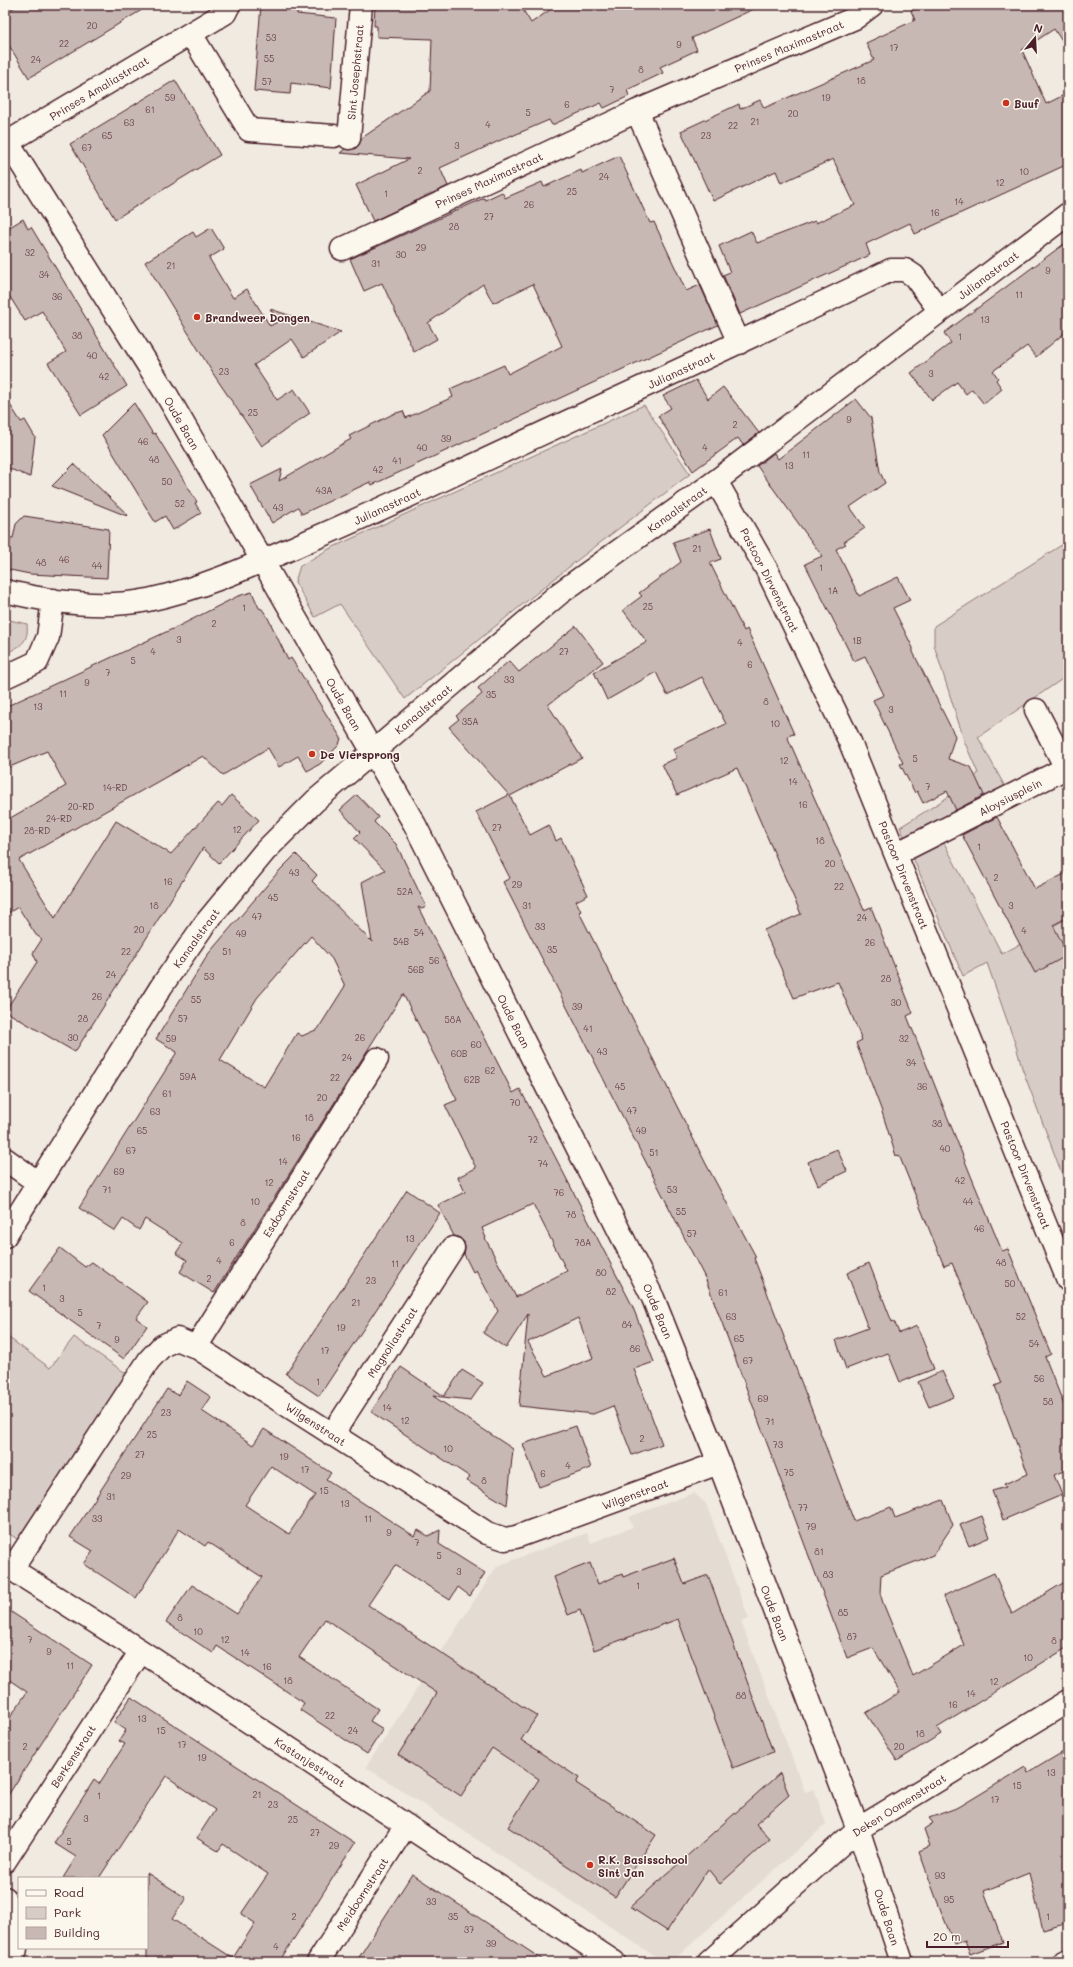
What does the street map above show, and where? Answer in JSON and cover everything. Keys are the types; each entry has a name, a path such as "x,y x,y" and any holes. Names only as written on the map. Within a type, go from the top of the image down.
{"street":[{"name":"Prinses Amaliastraat","path":"6,140 225,13 229,5"},
{"name":"Sint Josephstraat","path":"190,34 249,130 341,137 361,5"},
{"name":"Prinses Maximastraat","path":"342,249 637,111 855,18 872,5"},
{"path":"637,111 739,343"},
{"name":"Oude Baan","path":"6,140 165,392 415,825 654,1298 719,1463 858,1829 902,1962"},
{"name":"Julianastraat","path":"53,600 99,604 146,600 198,587 262,562 376,512 739,343 891,270 905,270 914,276 940,310 1068,214"},
{"name":"Kanaalstraat","path":"5,1236 37,1182 161,987 204,925 265,851 315,801 372,751 560,593 716,481 940,310"},
{"name":"Pastoor Dirvenstraat","path":"716,481 767,570 850,742 1068,1280"},
{"path":"5,591 53,600 48,637 37,662 5,677"},
{"name":"Aloysiusplein","path":"896,854 1066,768 1036,710"},
{"name":"Esdoornstraat","path":"196,1347 377,1059"},
{"path":"5,1159 37,1182"},
{"name":"Magnoliastraat","path":"332,1435 453,1248"},
{"name":"Wilgenstraat","path":"9,1567 149,1360 162,1346 177,1339 196,1347 487,1533 505,1539 516,1537 719,1463"},
{"name":"Kastanjestraat","path":"9,1567 141,1651 614,1962"},
{"name":"Berkenstraat","path":"5,1861 141,1651"},
{"name":"Deken Oomenstraat","path":"709,1962 858,1829 1068,1701"},
{"name":"Meidoornstraat","path":"318,1962 406,1825"},
{"path":"5,1898 15,1923 17,1946 12,1962"},
{"path":"1064,1962 1068,1961"}],"shaded area":[{"path":"694,1493 706,1504 749,1619 741,1622 805,1792 814,1789 826,1824 671,1962 664,1962 366,1767 497,1566 587,1533 591,1543 633,1527 629,1517"}],"green space":[{"path":"644,405 690,474 579,559 405,699 340,604 315,617 295,582 300,566 329,549"},
{"path":"1068,541 1068,675 978,737 1010,796 941,837 1002,954 1068,918 1068,1190 1022,1068 1016,1046 987,963 963,976 900,827 955,792 974,778 978,773 965,743 934,645 934,626"},
{"path":"5,619 27,624 27,636 19,646 5,654"},
{"path":"5,1335 50,1368 74,1337 127,1374 25,1531 17,1539 5,1531"}],"building":[{"path":"18,5 150,5 29,78 5,39 5,13"},
{"path":"261,5 297,5 297,14 336,18 331,88 291,83 290,94 254,91"},
{"path":"375,5 520,5 531,23 557,5 762,5 692,38 697,50 660,67 663,73 627,90 629,96 604,108 601,103 552,125 549,120 440,168 448,186 373,221 356,185 409,159 340,153 345,149 355,149 359,145 362,138 430,91 432,39 377,37 377,26 374,26"},
{"path":"925,5 1068,5 1068,50 1054,29 1022,50 1046,104 1068,93 1068,164 915,234 910,223 866,244 870,255 740,314 723,275 730,272 719,246 751,231 757,243 815,221 816,223 855,205 833,159 781,183 776,171 713,201 681,131 739,104 740,109 760,100 764,108 874,60 866,43 915,20 911,11"},
{"path":"175,80 220,155 115,219 70,144"},
{"path":"619,156 650,223 654,222 686,291 700,285 718,325 372,485 370,482 302,514 298,507 272,523 250,485 282,469 279,481 351,439 349,436 393,414 403,411 406,418 453,397 450,389 504,365 508,374 562,346 533,284 493,303 483,284 428,323 437,339 414,352 382,283 364,291 350,259 484,198 485,200 502,192 505,198 542,182 544,187 581,170 582,173"},
{"path":"23,219 28,229 31,227 127,386 81,415 48,363 66,352 42,311 25,321 5,289 5,230"},
{"path":"211,228 224,249 209,258 233,298 247,289 270,326 279,321 270,309 341,332 304,357 292,339 254,365 277,400 294,389 310,413 262,446 214,375 145,262 193,232 196,237"},
{"path":"1068,241 1068,330 1036,357 1027,346 993,371 998,378 996,380 1002,389 984,404 972,389 966,394 957,382 932,400 911,373 951,343 944,333"},
{"path":"696,380 708,399 723,387 759,433 743,445 738,438 693,471 658,416 671,408 663,396"},
{"path":"5,397 21,422 25,420 35,437 30,477 5,467"},
{"path":"856,399 871,418 880,472 885,483 850,507 865,528 844,542 846,544 836,549 859,596 898,577 910,600 893,608 955,736 948,759 971,767 984,795 956,810 947,791 923,803 917,791 915,793 900,764 903,763 873,700 884,695 865,656 854,661 805,564 822,556 757,466 774,453 778,459"},
{"path":"134,403 153,434 155,433 197,502 195,503 201,513 173,530 165,516 155,522 102,435"},
{"path":"74,464 128,515 127,516 52,486"},
{"path":"24,516 109,529 107,578 30,574 5,569 5,537 13,538 16,524"},
{"path":"710,529 721,559 710,563 744,631 747,629 794,734 787,736 864,910 871,907 913,1013 907,1016 971,1176 1002,1251 1008,1249 1051,1354 1045,1357 1068,1415 1068,1469 1054,1475 1062,1495 1003,1520 992,1491 1006,1487 1004,1484 1028,1474 995,1386 1002,1383 952,1263 944,1266 899,1155 896,1156 881,1109 856,1043 862,1040 838,982 794,998 764,930 801,914 737,768 677,795 662,764 677,758 673,749 726,724 702,677 667,695 656,672 607,700 594,672 647,642 623,610 642,596 639,593 681,562 673,542"},
{"path":"252,592 259,608 262,609 268,618 288,660 291,658 341,738 339,745 320,764 307,771 298,756 279,767 268,748 223,775 203,756 19,860 55,918 116,821 171,854 218,803 222,806 231,795 259,820 219,863 203,848 75,1052 5,1011 37,962 33,953 42,939 36,935 18,907 5,915 5,821 66,786 47,751 5,769 5,707 181,625 238,596"},
{"path":"576,626 603,662 548,705 582,758 510,796 530,835 549,825 556,841 561,838 588,895 576,901 581,911 579,912 706,1164 756,1257 754,1258 854,1521 891,1507 895,1518 943,1500 953,1525 933,1555 881,1575 880,1593 883,1603 913,1676 964,1645 943,1596 994,1573 1012,1614 1068,1580 1068,1647 937,1728 941,1734 897,1761 866,1713 900,1692 873,1648 847,1658 706,1280 503,882 510,878 476,812 509,795 449,727 459,719 456,716 482,694 478,688 509,661 519,672"},
{"path":"357,795 378,817 374,822 396,844 426,907 422,909 418,907 513,1093 520,1089 632,1305 654,1362 634,1369 662,1444 632,1455 613,1406 593,1414 519,1406 528,1314 506,1348 483,1333 498,1311 476,1270 473,1272 464,1254 464,1242 459,1237 454,1236 438,1205 465,1192 458,1177 476,1168 445,1105 457,1100 403,994 214,1293 180,1272 187,1260 176,1253 183,1243 145,1219 139,1230 123,1219 115,1231 79,1208 177,1052 156,1039 209,953 279,871 296,854 317,875 312,881 372,942 362,882 385,870 354,838 360,832 340,810","holes":["311,936 332,959 345,986 318,1029 302,1036 297,1033 264,1087 220,1060 257,998","533,1204 567,1271 516,1297 485,1238 482,1228","578,1318 593,1358 547,1376 528,1342"]},
{"path":"997,817 1035,889 1068,872 1068,917 1053,925 1068,955 1035,973 962,835"},
{"path":"837,1149 847,1171 818,1185 808,1162"},
{"path":"407,1190 440,1213 319,1396 286,1374"},
{"path":"60,1248 85,1267 92,1262 148,1302 136,1318 147,1326 124,1359 29,1291"},
{"path":"869,1263 892,1322 894,1321 899,1333 917,1326 934,1369 900,1382 888,1353 846,1369 836,1340 868,1328 847,1273"},
{"path":"401,1367 444,1396 462,1370 483,1383 471,1400 433,1396 513,1449 507,1505 467,1481 470,1477 371,1412"},
{"path":"942,1371 954,1397 929,1407 918,1382"},
{"path":"187,1381 211,1397 202,1411 253,1445 264,1429 331,1473 326,1479 414,1536 418,1530 428,1536 440,1530 439,1544 485,1573 470,1596 458,1587 450,1600 395,1565 368,1605 537,1716 521,1740 579,1778 576,1783 656,1835 615,1897 508,1827 539,1779 492,1748 461,1796 398,1755 437,1693 325,1619 299,1657 378,1709 370,1721 383,1729 367,1754 300,1710 304,1703 280,1687 217,1646 213,1653 166,1622 192,1585 237,1614 262,1577 208,1542 205,1546 179,1529 136,1598 84,1564 93,1551 70,1537 167,1389 178,1395","holes":["271,1466 315,1495 289,1534 245,1505"]},
{"path":"576,1426 591,1468 539,1487 523,1444"},
{"path":"982,1516 990,1537 969,1546 960,1525"},
{"path":"674,1558 684,1584 708,1575 773,1752 733,1768 678,1619 594,1650 580,1610 568,1615 554,1577 590,1563 598,1584 622,1574 623,1577"},
{"path":"5,1608 92,1665 5,1800 5,1725 27,1692 5,1677"},
{"path":"131,1697 355,1843 279,1962 147,1962 147,1873 186,1898 172,1919 233,1958 255,1923 241,1914 268,1874 223,1844 218,1851 197,1838 215,1810 166,1776 100,1877 64,1877 76,1857 54,1843 94,1780 99,1784 125,1744 119,1741 126,1730 114,1722"},
{"path":"1068,1749 1068,1923 1043,1930 1029,1873 984,1891 1003,1942 970,1954 965,1940 954,1944 919,1851 930,1846 924,1829 933,1823 929,1818 959,1807 1025,1767 1028,1773"},
{"path":"780,1773 789,1795 756,1824 770,1839 720,1884 708,1869 667,1931 630,1907"},
{"path":"412,1874 493,1927 546,1962 356,1962"}],"place":[{"name":"Buuf","path":"1006,103"},
{"name":"Brandweer Dongen","path":"197,317"},
{"name":"De Viersprong","path":"312,754"},
{"name":"R.K. Basisschool Sint Jan","path":"590,1865"}]}
